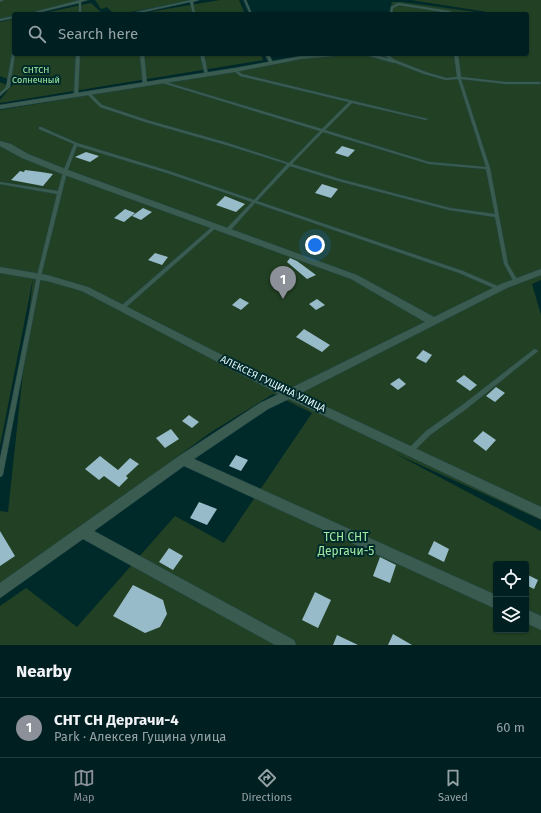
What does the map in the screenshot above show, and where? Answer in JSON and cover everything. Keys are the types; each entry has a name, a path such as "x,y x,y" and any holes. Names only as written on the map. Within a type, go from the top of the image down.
{"street":[{"path":"0,107 318,56"},
{"path":"373,56 394,61"},
{"path":"0,143 25,156 65,172 354,277 434,322"},
{"name":"АЛЕКСЕЯ ГУЩИНА УЛИЦА","path":"0,270 39,276 85,289 289,394 541,513"},
{"path":"0,592 84,533 183,460 264,406 434,322 498,288 541,272"},
{"path":"183,460 493,601"},
{"path":"84,533 288,645"},
{"path":"529,617 541,623"}],"lane":[{"path":"36,12 86,0"},
{"path":"137,12 198,0"},
{"path":"245,0 250,12"},
{"path":"80,1 80,12"},
{"path":"191,1 194,12"},
{"path":"391,12 392,8 398,4 450,12"},
{"path":"0,20 12,17"},
{"path":"0,95 8,87 13,56"},
{"path":"76,95 78,56"},
{"path":"142,56 145,84"},
{"path":"202,56 207,74"},
{"path":"268,56 270,63"},
{"path":"388,56 394,61 446,79 459,78 506,83 539,83"},
{"path":"456,56 459,78 488,168 506,264 516,281"},
{"path":"235,70 241,75 426,119"},
{"path":"158,81 430,163 488,168"},
{"path":"88,93 101,106 146,122 290,164 339,180 450,209 497,216"},
{"path":"227,231 254,201 351,102"},
{"path":"40,128 76,144 168,172 254,201 461,272 498,288"},
{"path":"0,474 39,276 65,172 76,144"},
{"path":"0,183 60,193"},
{"path":"122,308 215,227"},
{"path":"410,451 428,433 463,408 534,350"}],"green space":[{"path":"0,0 90,0 42,12 12,12 12,18 0,20"},
{"path":"95,0 192,0 130,12 112,12 107,7 101,9"},
{"path":"220,0 239,0 244,12 149,12"},
{"name":"ТСН СНТ Дергачи-5","path":"411,0 541,0 541,280 532,284 541,315 541,520 394,453 541,531 541,645 0,645 0,606 26,588 77,627 175,516 224,543 312,413 273,394 211,432 101,513 0,594 0,511 8,512 33,278 0,446 0,110 303,59 331,56 529,56 529,12 487,12"},
{"path":"392,2 402,2 476,12 390,12"},
{"path":"91,3 101,12 48,12"},
{"name":"СНТСН Солнечный","path":"12,19 12,56 262,56 263,60 0,103 0,100 9,89 0,95 0,82 11,87 15,82 0,76 0,22"}],"building":[{"path":"342,146 355,150 348,157 335,153"},
{"path":"86,152 99,156 90,162 75,157"},
{"path":"25,170 53,174 43,186 11,180 20,171 24,172"},
{"path":"322,184 338,189 331,198 315,193"},
{"path":"225,196 245,204 236,212 216,205"},
{"path":"143,208 152,212 141,220 132,216"},
{"path":"125,209 135,213 124,222 114,218"},
{"path":"155,253 168,257 162,265 148,260"},
{"path":"290,258 297,261 316,275 307,279 287,262"},
{"path":"240,298 249,303 241,310 232,305"},
{"path":"317,299 325,305 316,310 309,304"},
{"path":"304,329 330,345 322,352 296,337"},
{"path":"423,350 432,355 426,363 416,358"},
{"path":"464,375 477,385 470,391 456,381"},
{"path":"399,378 406,384 398,390 390,384"},
{"path":"496,387 505,393 495,402 486,396"},
{"path":"189,415 199,422 192,428 182,421"},
{"path":"171,429 179,439 165,448 156,438"},
{"path":"483,431 496,440 486,451 473,441"},
{"path":"236,455 248,460 241,471 229,466"},
{"path":"100,456 118,470 130,458 139,464 126,476 128,478 119,487 104,476 99,480 85,469"},
{"path":"199,502 217,509 207,525 190,518"},
{"path":"0,531 15,556 0,566"},
{"path":"434,541 449,549 444,562 428,554"},
{"path":"169,548 183,556 173,570 159,562"},
{"path":"380,557 396,565 390,583 373,576"},
{"path":"529,576 538,580 534,589 529,586"},
{"path":"133,585 163,600 167,614 160,627 145,633 113,616"},
{"path":"315,592 331,600 318,628 302,620"},
{"path":"393,634 412,645 388,645"},
{"path":"337,635 358,645 333,645"}],"place":[{"name":"СНТ СН Дергачи-4","path":"283,299"}]}
